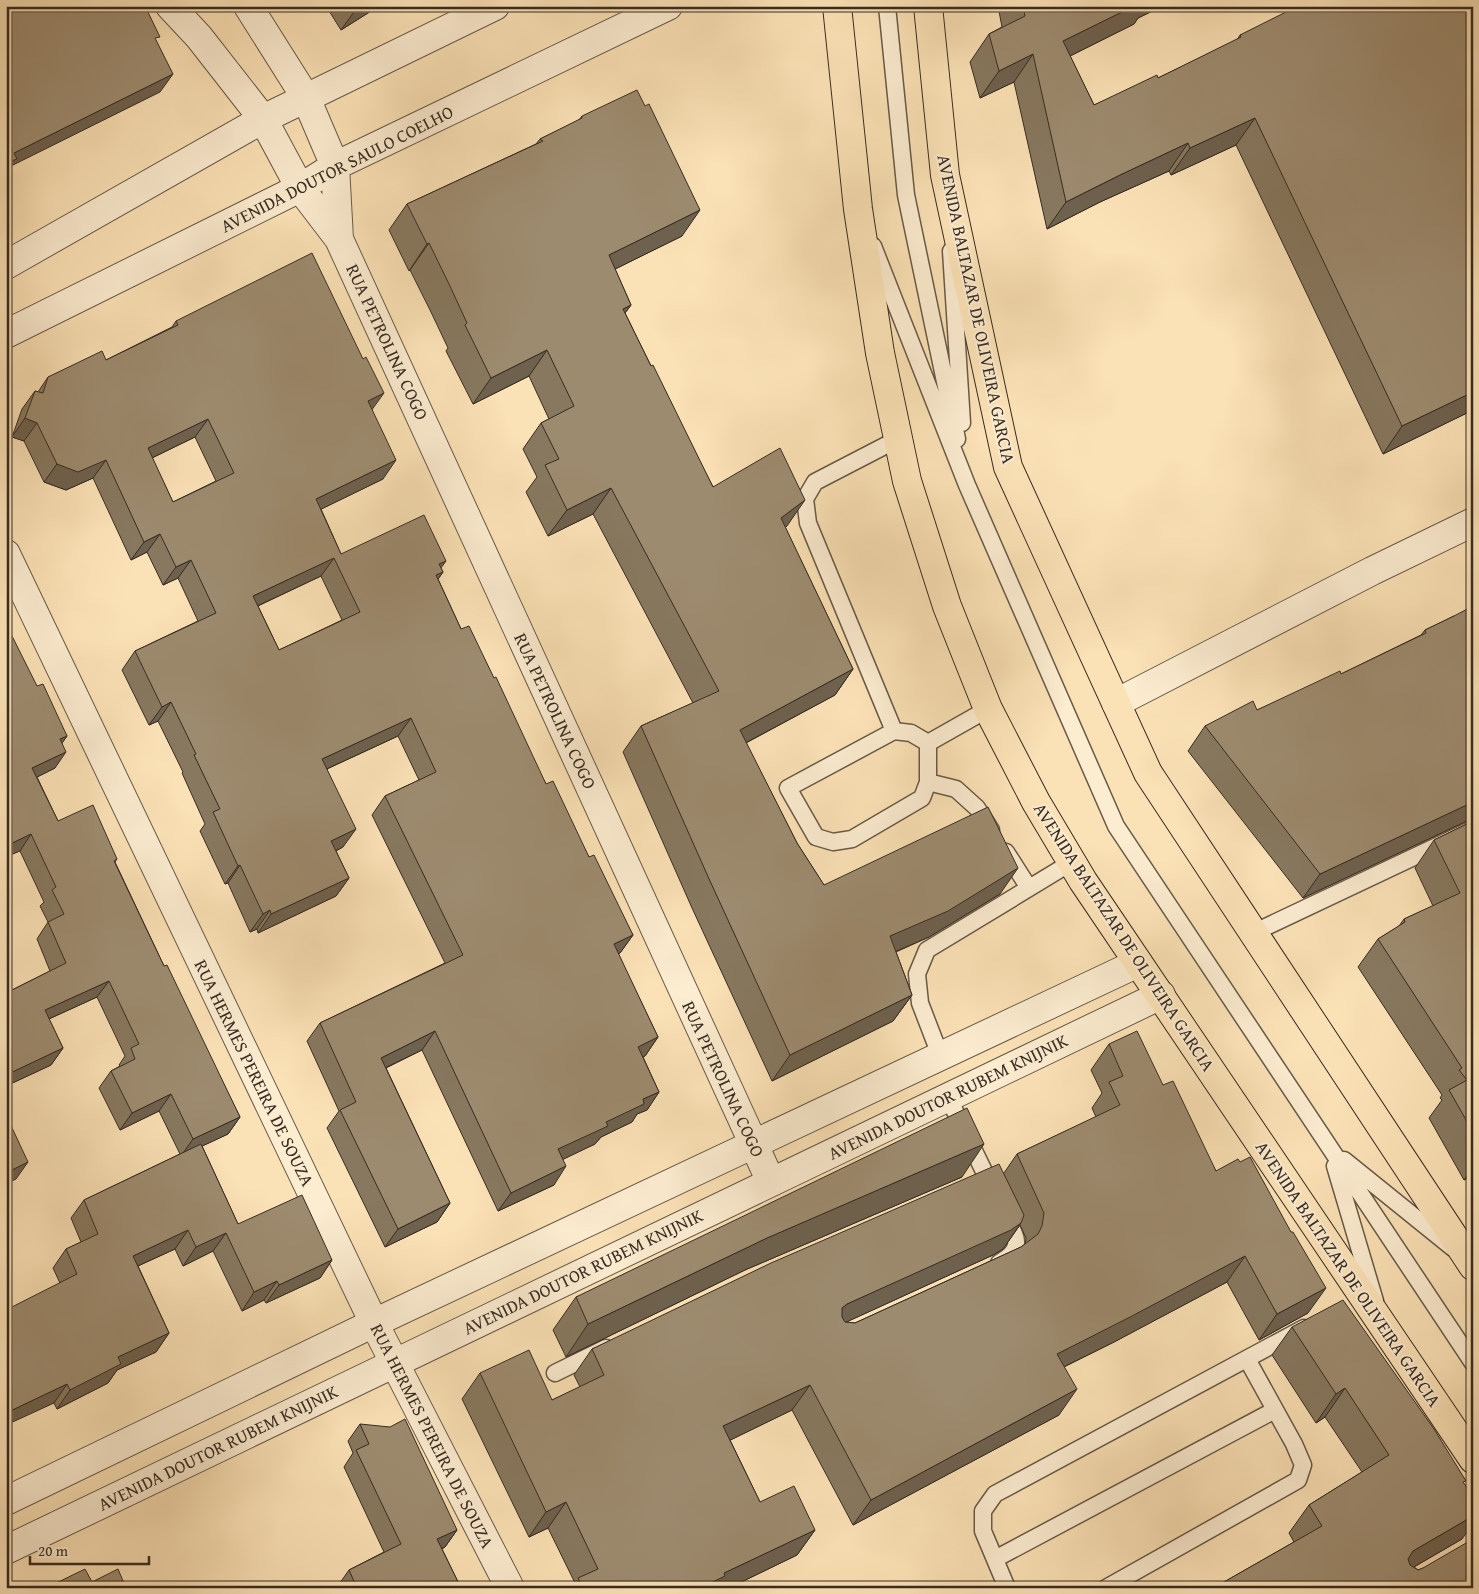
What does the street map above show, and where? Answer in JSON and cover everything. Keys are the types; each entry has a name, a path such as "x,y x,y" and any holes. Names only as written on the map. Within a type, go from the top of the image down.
{"main road":[{"name":"AVENIDA BALTAZAR DE OLIVEIRA GARCIA","path":"837,6 858,209 880,353 907,481 946,606 988,709 1036,802 1072,862 1161,996 1354,1300 1381,1322 1473,1459"},
{"name":"AVENIDA BALTAZAR DE OLIVEIRA GARCIA","path":"928,6 945,175 1008,467 1148,773 1472,1264"}],"street":[{"name":"RUA PETROLINA COGO","path":"170,6 199,37 262,118 300,188 340,239 771,1182"},
{"name":"RUA PETROLINA COGO","path":"248,6 306,98 335,166 340,239"},
{"path":"6,265 262,118 495,6"},
{"name":"AVENIDA DOUTOR SAULO COELHO","path":"6,334 300,188 335,166 668,6"},
{"path":"1116,703 1372,571 1473,522"},
{"name":"RUA HERMES PEREIRA DE SOUZA","path":"6,554 374,1323 510,1588"},
{"path":"6,1501 374,1323 1138,962"},
{"name":"AVENIDA DOUTOR RUBEM KNIJNIK","path":"6,1550 1161,996"}],"lane":[{"path":"887,6 906,195 967,485"},
{"path":"945,175 967,485"},
{"path":"858,209 967,485 1116,826 1473,1364"},
{"path":"894,731 808,523 805,499 815,482 898,439"},
{"path":"928,743 988,709"},
{"path":"894,731 911,733 928,743 928,782 922,798 852,839 833,842 816,837 788,788 894,731"},
{"path":"928,782 956,789 977,808 1029,888"},
{"path":"1253,933 1473,829"},
{"path":"940,1056 920,1003 917,974 927,950 1072,862"},
{"path":"948,1097 1016,1238 1016,1249 1010,1257 989,1268"},
{"path":"1330,1150 1472,1264"},
{"path":"1330,1150 1381,1322"},
{"path":"968,1184 986,1176"},
{"path":"1007,1588 983,1531 983,1511 995,1494 1320,1319"},
{"path":"555,1373 617,1343"},
{"path":"1106,1588 1298,1480 1303,1465 1294,1444 1246,1359"},
{"path":"995,1560 1275,1410"}],"building":[{"path":"6,6 145,6 160,37 155,38 173,74 14,153 17,159 6,163"},
{"path":"1023,6 1134,6 1063,41 1094,105 1157,75 1158,78 1298,6 1473,6 1473,392 1402,426 1255,118 1190,148 1188,143 1066,202 1033,54 999,71 989,34 1025,16"},
{"path":"637,90 645,106 649,104 700,210 609,255 631,305 623,309 651,366 653,365 713,487 780,448 805,500 781,518 853,669 740,730 797,843 824,885 988,807 1018,868 948,911 890,936 912,995 790,1055 641,726 719,691 611,488 567,510 545,465 559,459 541,423 574,406 547,350 491,378 465,325 467,323 449,284 407,204 543,141 540,139 582,118 582,116"},
{"path":"312,253 363,359 366,357 384,393 368,401 396,460 316,499 341,554 424,515 446,561 439,564 443,572 436,575 461,629 469,626 494,678 496,677 546,784 553,781 589,857 594,855 633,935 614,944 658,1037 638,1047 659,1092 643,1099 644,1104 606,1122 608,1126 558,1149 566,1166 511,1193 435,1031 381,1058 450,1203 398,1229 340,1110 356,1102 320,1023 463,955 385,796 436,772 411,718 322,759 356,829 331,841 349,878 271,914 270,910 263,914 213,812 220,809 171,702 162,707 135,651 216,613 191,560 176,567 160,534 144,542 106,460 78,472 57,464 37,423 25,418 35,391 43,393 48,377 102,351 106,360 178,325 176,321","holes":["208,419 234,473 173,502 148,448","334,558 360,612 279,650 253,596"]},
{"path":"1473,606 1473,802 1320,874 1205,726 1253,701 1257,710 1340,671 1341,674 1426,633 1425,630"},
{"path":"6,624 37,686 43,684 67,736 60,739 66,752 32,768 58,821 93,805 117,859 114,861 164,966 167,965 240,1117 193,1139 171,1094 132,1113 111,1071 135,1059 131,1048 139,1044 109,981 45,1010 63,1048 6,1075 6,993 66,963 48,922 64,914 52,890 56,887 31,834 6,846"},
{"path":"1473,821 1473,1132 1449,1090 1467,1080 1459,1070 1462,1068 1378,939 1405,922 1404,919 1460,893 1434,840"},
{"path":"1137,1031 1163,1085 1173,1081 1216,1171 1238,1159 1240,1162 1250,1157 1291,1232 1293,1232 1326,1288 1277,1314 1245,1256 1057,1354 1077,1389 871,1500 810,1385 723,1426 760,1502 794,1486 815,1530 724,1573 725,1576 700,1588 583,1588 578,1578 598,1569 566,1502 546,1512 480,1373 529,1350 552,1400 604,1375 592,1349 771,1263 999,1164 1024,1215 1021,1223 1011,1230 847,1304 842,1308 842,1317 845,1322 855,1323 1021,1247 1038,1234 1042,1226 1044,1213 1017,1154 1120,1105 1109,1082 1123,1076 1109,1044"},
{"path":"967,1108 984,1144 767,1238 588,1324 576,1297"},
{"path":"6,1115 28,1162 6,1173"},
{"path":"201,1144 238,1224 302,1195 332,1260 279,1285 277,1281 254,1292 226,1233 196,1247 188,1230 133,1256 169,1333 118,1357 121,1364 70,1390 67,1384 6,1413 6,1310 77,1274 66,1249 98,1234 84,1200"},
{"path":"1343,1300 1434,1429 1466,1481 1463,1482 1473,1496 1473,1516 1413,1551 1408,1559 1410,1565 1418,1570 1423,1568 1473,1539 1473,1588 1218,1588 1217,1586 1322,1526 1309,1505 1389,1455 1345,1388 1336,1394 1292,1327"},
{"path":"405,1419 457,1530 437,1539 461,1588 357,1588 349,1570 401,1544 356,1450 369,1444 360,1424 390,1427"},
{"path":"85,1569 92,1582 118,1569 126,1588 46,1588"}]}
